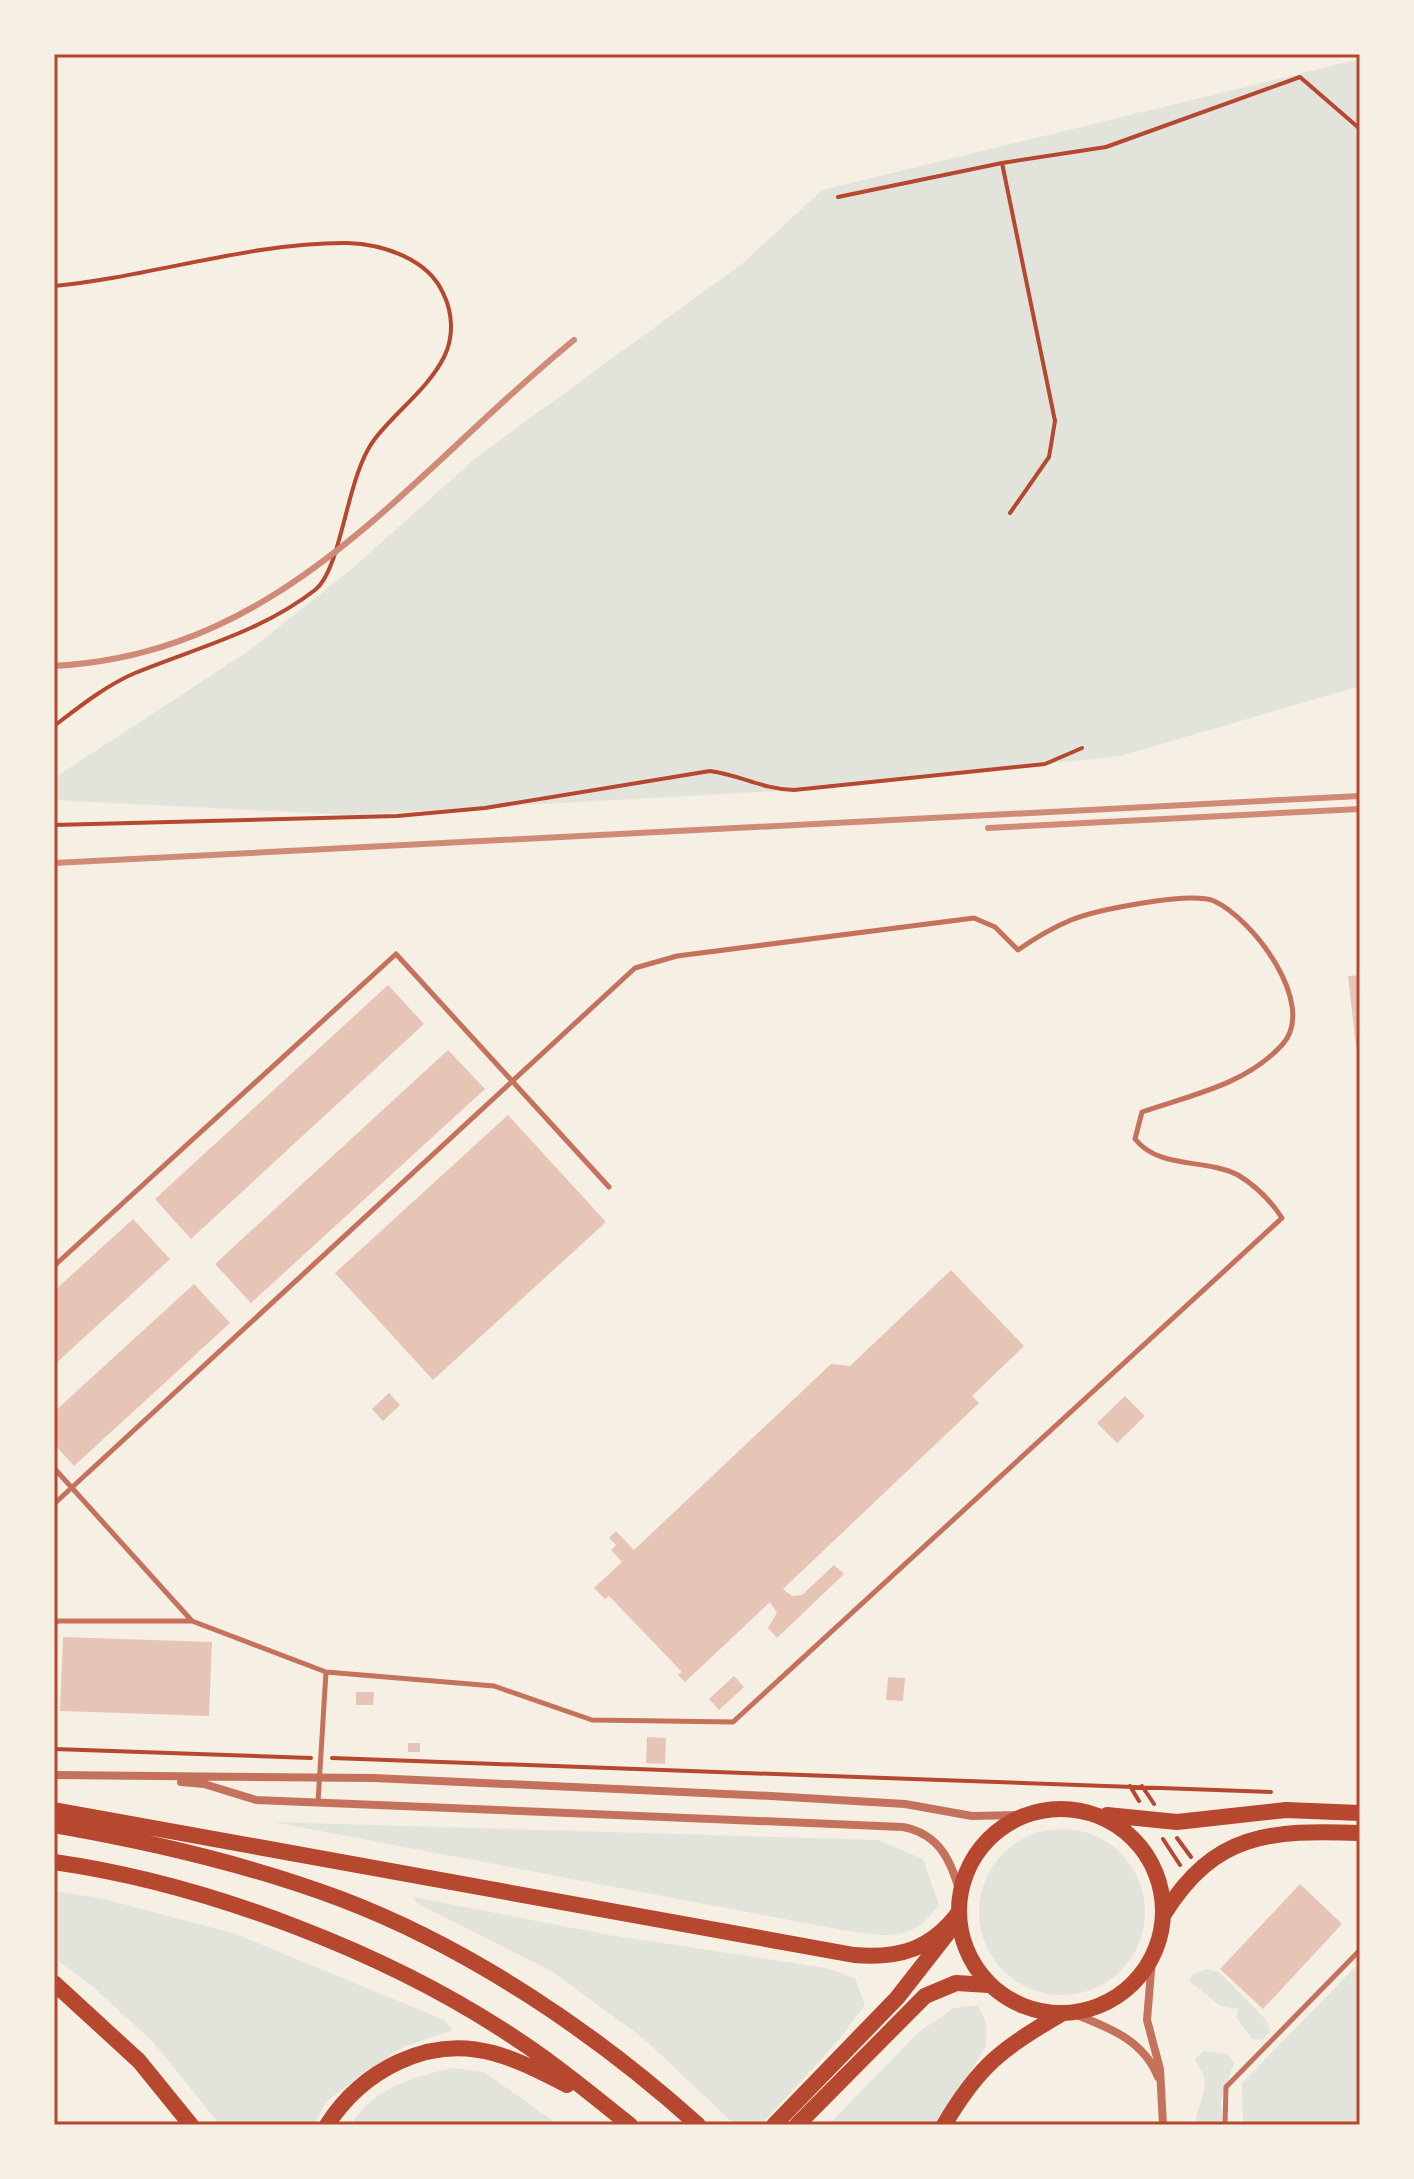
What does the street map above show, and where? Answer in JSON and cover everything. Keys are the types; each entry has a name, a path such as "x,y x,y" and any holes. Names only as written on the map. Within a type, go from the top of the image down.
{"main road":[{"path":"1066,2014 1035,2010 1010,2000 989,1985 973,1963 962,1938 960,1893 972,1860 994,1833 1024,1815 1058,1808 1177,1822 1286,1810 1360,1813"},
{"path":"54,1810 854,1955 910,1952 941,1934 959,1912"},
{"path":"1093,1813 1122,1829 1145,1852 1159,1882 1164,1914"},
{"path":"54,1825 237,1864 342,1899 496,1975 606,2050 698,2125"},
{"path":"944,2125 961,2097 1001,2051 1066,2014 1113,1998 1132,1986 1152,1959 1164,1914 1193,1874 1217,1853 1235,1845 1289,1835 1360,1833"},
{"path":"54,1862 204,1895 294,1924 460,2004 517,2039 630,2125"},
{"path":"774,2125 905,1989 942,1943 959,1912"},
{"path":"54,1983 139,2061 191,2125"},
{"path":"797,2125 925,1996 956,1983 989,1985"},
{"path":"327,2125 352,2092 387,2066 429,2052 490,2052 532,2068 603,2103"}],"street":[{"path":"54,1775 319,1778 771,1796 905,1804 972,1816 1024,1815"},
{"path":"113,1777 204,1784 256,1800 903,1827 918,1830 941,1848 951,1862 960,1893"},
{"path":"1152,1959 1147,2020 1159,2061 1163,2125"},
{"path":"1066,2014 1126,2036 1151,2063 1161,2085"}],"lane":[{"path":"54,1504 635,968 677,956 974,918 995,927 1018,950 1048,931 1087,915 1131,904 1213,900 1246,926 1281,970 1294,1008 1285,1043 1248,1073 1216,1088 1142,1112 1135,1139 1146,1153 1236,1174 1270,1200 1282,1218 733,1722 592,1720 494,1686 326,1672 192,1621 58,1621 54,1624"},
{"path":"54,1266 396,954 609,1187"},
{"path":"54,1468 192,1621"},
{"path":"318,1803 326,1672"},
{"path":"1225,2125 1226,2087 1360,1950"}],"path":[{"path":"838,197 1002,163 1106,147 1300,77 1360,129"},
{"path":"1002,163 1055,421 1049,457 1010,513"},
{"path":"54,286 301,246 349,243 387,249 419,264 438,281 452,321 444,357 373,441 359,464 330,568 318,587 281,612 220,643 109,687 54,726"},
{"path":"54,825 397,816 485,808 710,771 729,773 769,789 794,790 1045,764 1082,748"},
{"path":"54,1749 1285,1793"}],"shaded area":[{"path":"1360,59 1360,686 1120,756 794,790 350,815 54,800 54,778 250,650 354,567 478,456 743,263 822,190"},
{"path":"273,1822 878,1840 923,1859 939,1905 918,1926 898,1934 847,1931"},
{"path":"1062,1829 1094,1835 1121,1853 1139,1880 1145,1912 1139,1944 1121,1971 1094,1989 1062,1995 1030,1989 1003,1971 985,1944 979,1912 985,1880 1003,1853 1030,1835"},
{"path":"54,1891 104,1899 236,1934 444,2020 453,2030 403,2047 365,2072 326,2102 314,2125 220,2125 153,2042 91,1985 54,1958"},
{"path":"413,1897 609,1935 826,1968 855,1978 865,2005 837,2042 761,2125 735,2125 643,2038 551,1971 418,1904"},
{"path":"1360,1962 1360,2125 1243,2125 1242,2083"},
{"path":"1206,1969 1219,1972 1267,2021 1270,2032 1262,2040 1252,2039 1236,2017 1239,2009 1221,2006 1189,1981 1192,1975"},
{"path":"978,2005 986,2023 986,2046 939,2125 828,2125 920,2031 954,2008"},
{"path":"1204,2051 1227,2054 1234,2063 1221,2100 1222,2119 1216,2125 1196,2124 1205,2083 1195,2059"},
{"path":"452,2068 484,2072 559,2125 351,2125 360,2112 382,2093 409,2080"}],"building":[{"path":"1360,975 1360,1046 1356,1046 1348,976"},
{"path":"388,985 424,1024 191,1239 155,1199"},
{"path":"448,1050 485,1089 251,1303 215,1264"},
{"path":"508,1115 606,1222 433,1380 335,1273"},
{"path":"133,1219 170,1259 54,1365 54,1291"},
{"path":"951,1270 1024,1346 972,1396 979,1403 783,1589 792,1596 802,1595 834,1565 844,1574 777,1638 768,1628 777,1613 770,1602 685,1682 678,1675 682,1672 609,1596 605,1599 594,1588 622,1562 611,1550 616,1545 609,1538 616,1531 634,1550 831,1364 850,1366"},
{"path":"194,1284 230,1323 74,1466 54,1444 54,1412"},
{"path":"389,1393 400,1405 383,1421 372,1409"},
{"path":"1125,1396 1145,1416 1117,1443 1097,1423"},
{"path":"63,1637 212,1642 209,1716 60,1711"},
{"path":"734,1676 744,1687 719,1710 709,1699"},
{"path":"888,1677 905,1678 903,1701 886,1700"},
{"path":"356,1692 374,1692 373,1705 356,1705"},
{"path":"647,1737 666,1738 665,1764 646,1763"},
{"path":"408,1743 420,1743 420,1752 408,1752"},
{"path":"1300,1884 1342,1924 1263,2009 1220,1969"}],"railway":[{"path":"54,666 136,654 210,629 277,593 339,549 398,499 574,340"},
{"path":"54,863 1360,796"},
{"path":"988,828 1360,809"}]}
